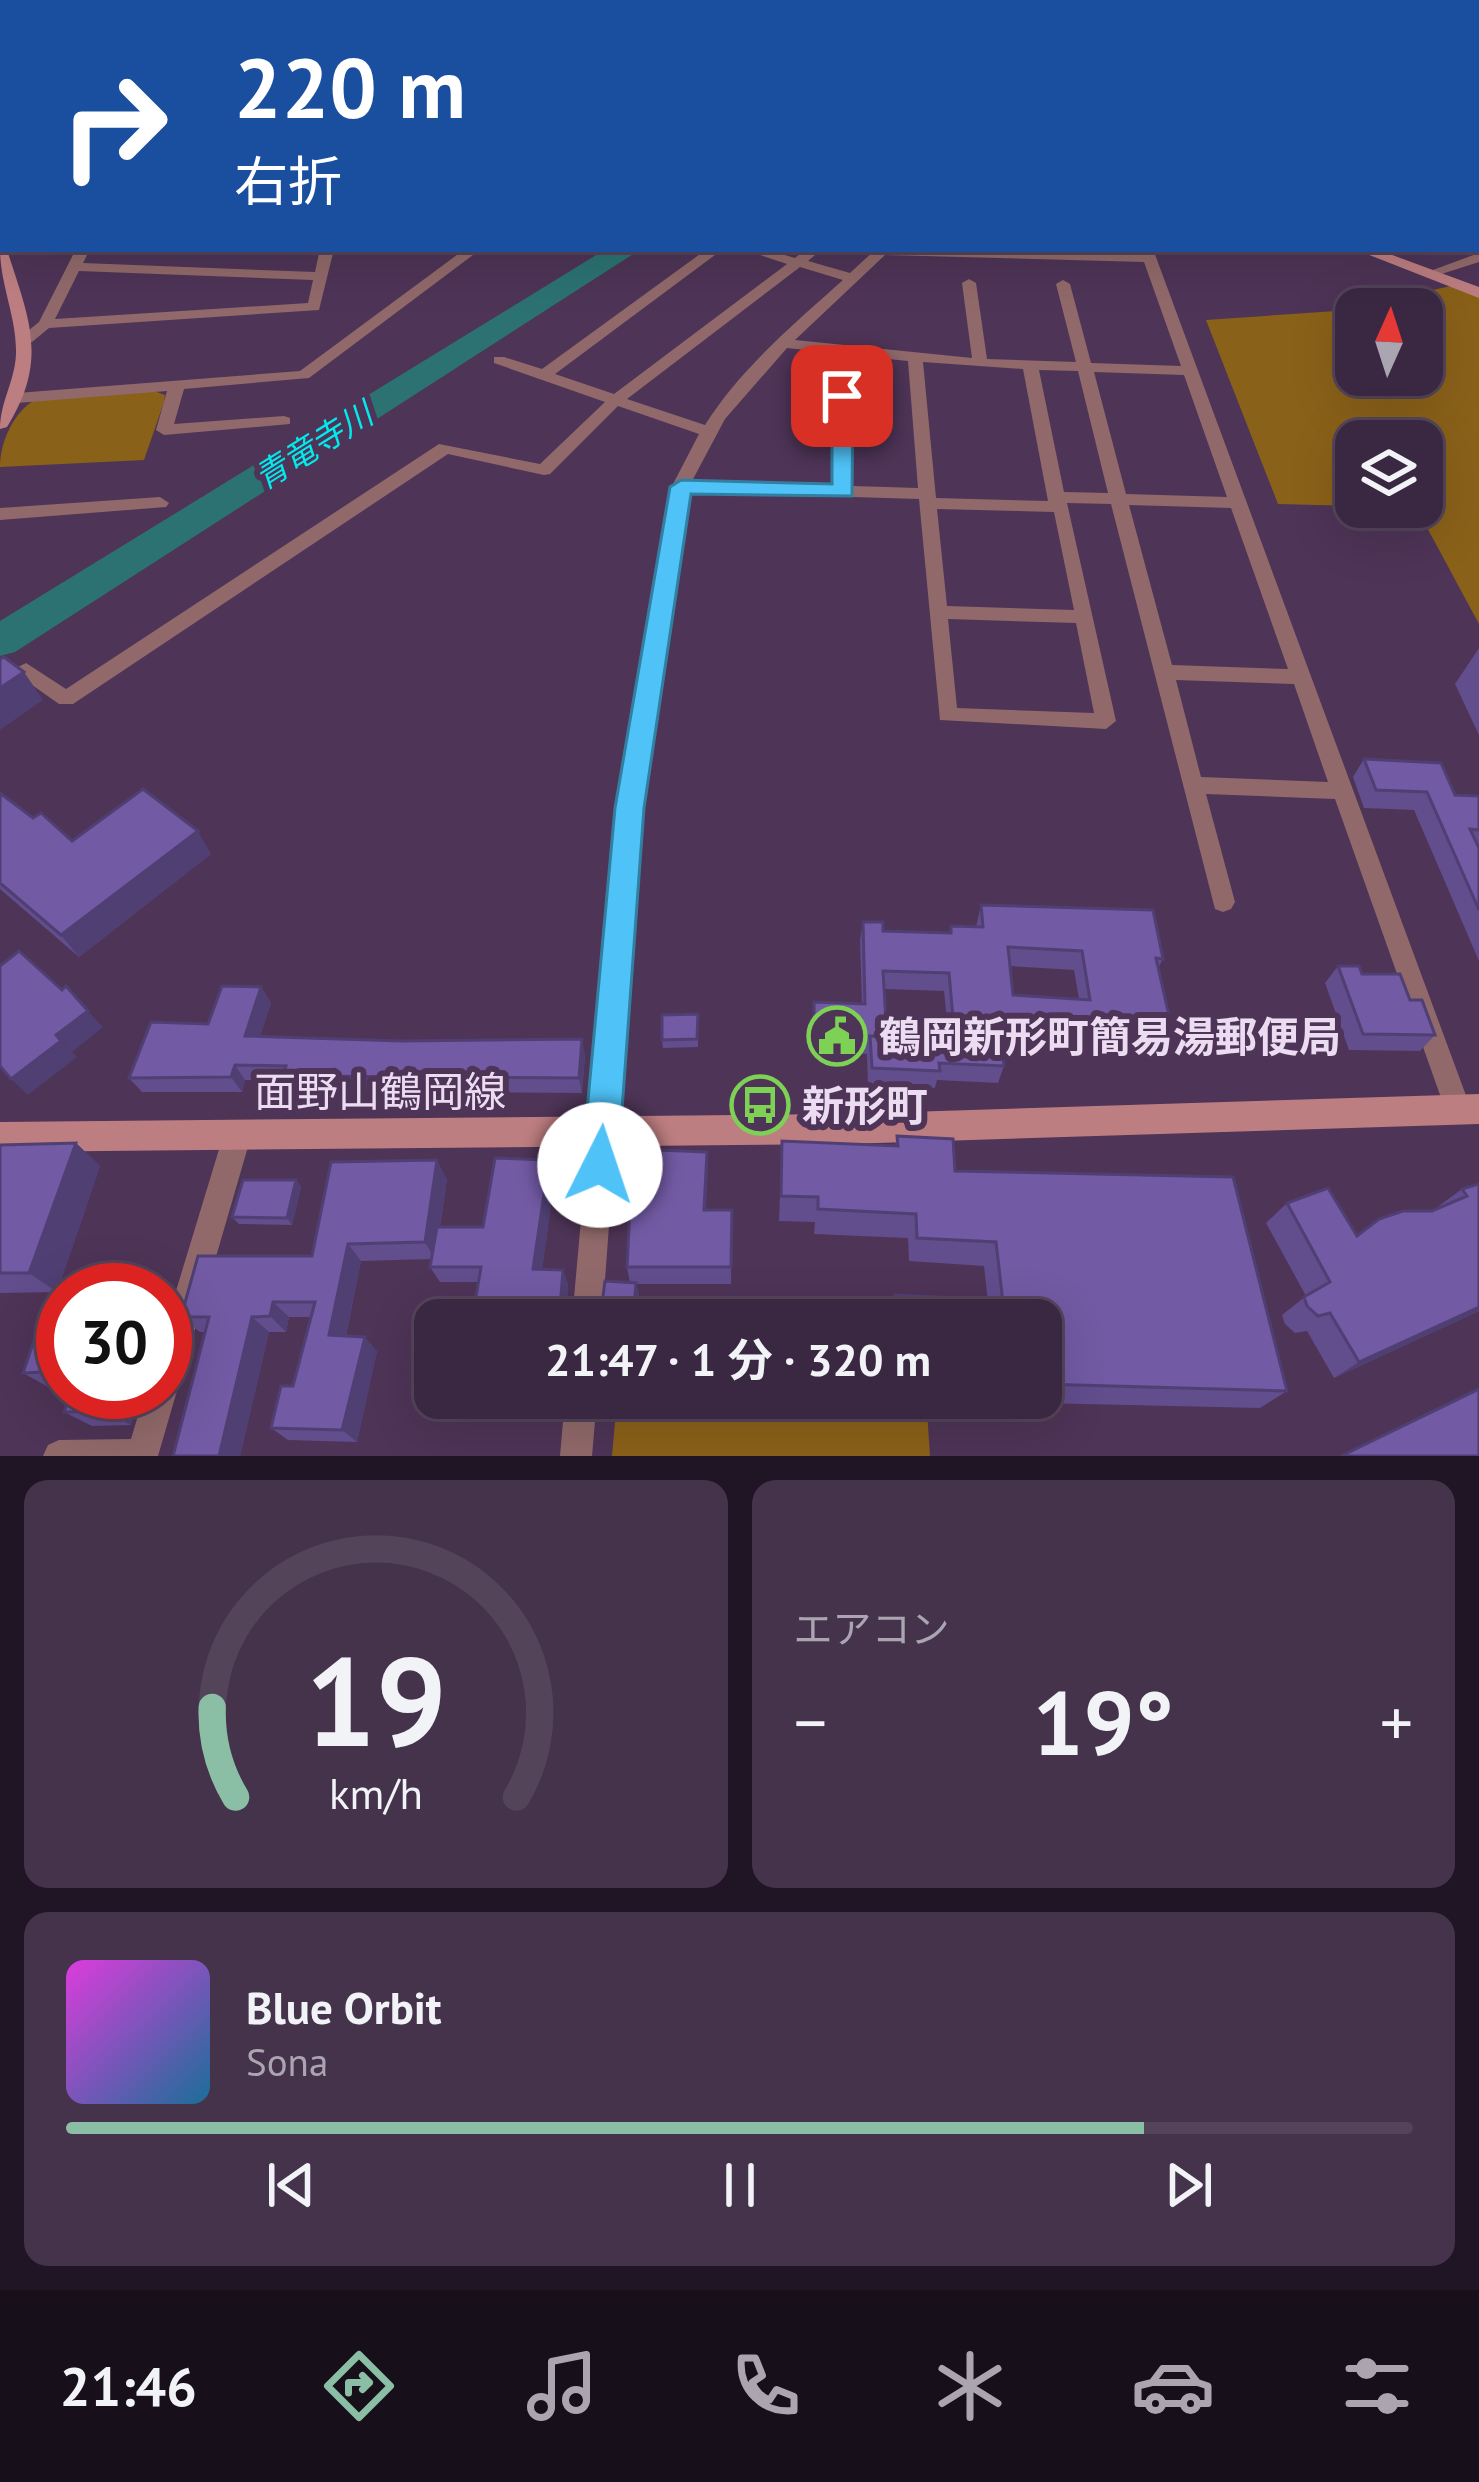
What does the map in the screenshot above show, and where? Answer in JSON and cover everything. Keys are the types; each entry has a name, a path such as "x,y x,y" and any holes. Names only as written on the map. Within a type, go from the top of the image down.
{"main road":[{"path":"1375,252 1479,293"},
{"path":"0,253 26,339 26,376 0,423"},
{"name":"面野山鶴岡線","path":"0,1137 868,1129 1469,1109"}],"street":[{"path":"26,339 45,325 81,252"},
{"path":"45,325 314,307 326,252"},
{"path":"17,398 304,375 470,252"},
{"path":"544,375 712,252"},
{"path":"760,252 853,278"},
{"path":"0,686 26,670 66,699 445,448 544,470 616,400 812,252"},
{"path":"589,1299 629,808 681,487 708,432 782,344 881,252"},
{"path":"1060,252 1148,253 1343,790 1469,1109"},
{"path":"1430,274 1479,257"},
{"path":"74,267 321,276"},
{"path":"969,283 980,363"},
{"path":"1063,284 1223,902"},
{"path":"782,344 980,363 1191,371"},
{"path":"842,349 844,491"},
{"path":"915,356 947,715 1106,721 1030,366"},
{"path":"499,360 708,432"},
{"path":"177,386 164,430 284,421"},
{"path":"681,487 1057,502 1239,502"},
{"path":"0,514 160,502"},
{"path":"938,612 1085,617"},
{"path":"1163,672 1302,677"},
{"path":"1192,785 1343,790"},
{"path":"192,1287 238,1133"},
{"path":"59,1456 142,1455 153,1419"},
{"path":"576,1456 579,1419"}],"shaded area":[{"path":"1451,286 1479,297 1479,624 1427,528 1443,528 1443,420 1335,420 1335,505 1278,504 1206,320 1335,311 1335,396 1443,396 1442,288"},
{"path":"154,391 165,395 164,402 144,460 0,467 9,429 36,399"},
{"path":"615,1419 928,1419 930,1456 612,1456"}],"building":[{"path":"4,657 24,672 0,688 0,659"},
{"path":"1364,759 1441,763 1455,795 1479,796 1479,830 1470,829 1479,848 1479,910 1427,792 1376,790"},
{"path":"143,789 198,831 61,935 0,883 0,793 33,818 41,813 72,841"},
{"path":"981,905 1153,910 1163,959 1156,958 1174,1038 1000,1031 1004,1066 939,1063 940,1071 872,1068 870,1036 814,1034 814,1002 865,1004 863,922 883,922 883,931 951,933 951,926 983,927","holes":["1008,947 1082,951 1090,1000 1013,995","883,971 949,973 955,1040 887,1037"]},
{"path":"19,951 62,990 66,986 88,1011 56,1035 61,1041 11,1079 0,1066 0,966"},
{"path":"1338,966 1359,966 1362,974 1400,974 1410,1000 1422,1000 1435,1035 1363,1034"},
{"path":"222,986 261,987 245,1036 401,1041 582,1039 579,1078 283,1076 286,1066 235,1065 231,1077 129,1078 151,1022 208,1024"},
{"path":"698,1014 697,1039 662,1040 662,1015"},
{"path":"897,1136 953,1139 955,1171 1233,1177 1287,1391 1062,1385 1062,1299 1003,1299 996,1242 917,1238 916,1214 818,1209 818,1197 781,1196 782,1141 898,1146"},
{"path":"76,1143 29,1273 0,1273 0,1145"},
{"path":"633,1149 707,1152 704,1210 732,1210 731,1267 627,1267"},
{"path":"495,1158 549,1160 533,1269 563,1270 561,1299 476,1299 481,1267 430,1267 437,1227 483,1227"},
{"path":"437,1160 425,1242 348,1244 329,1335 365,1337 342,1430 271,1428 281,1386 293,1386 315,1302 273,1302 270,1316 252,1317 219,1456 173,1456 183,1419 192,1419 192,1383 209,1317 192,1317 192,1278 198,1256 312,1256 331,1162"},
{"path":"243,1180 296,1180 287,1218 232,1217"},
{"path":"1479,1184 1479,1307 1359,1362 1330,1313 1318,1316 1307,1306 1304,1297 1330,1282 1287,1203 1328,1188 1357,1236 1379,1219 1403,1211 1432,1211 1467,1196 1462,1189"},
{"path":"605,1281 636,1283 635,1299 603,1299"},
{"path":"895,1295 955,1299 895,1299"},
{"path":"36,1334 36,1372 23,1373"},
{"path":"1479,1389 1479,1456 1341,1456"}],"waterway":[{"name":"青竜寺川","path":"0,641 621,252"}],"place":[{"name":"鶴岡新形町簡易湯郵便局","path":"837,1036"},
{"name":"新形町","path":"760,1105"}],"route":[{"path":"600,1165 629,808 681,487 844,491 842,396"}]}
